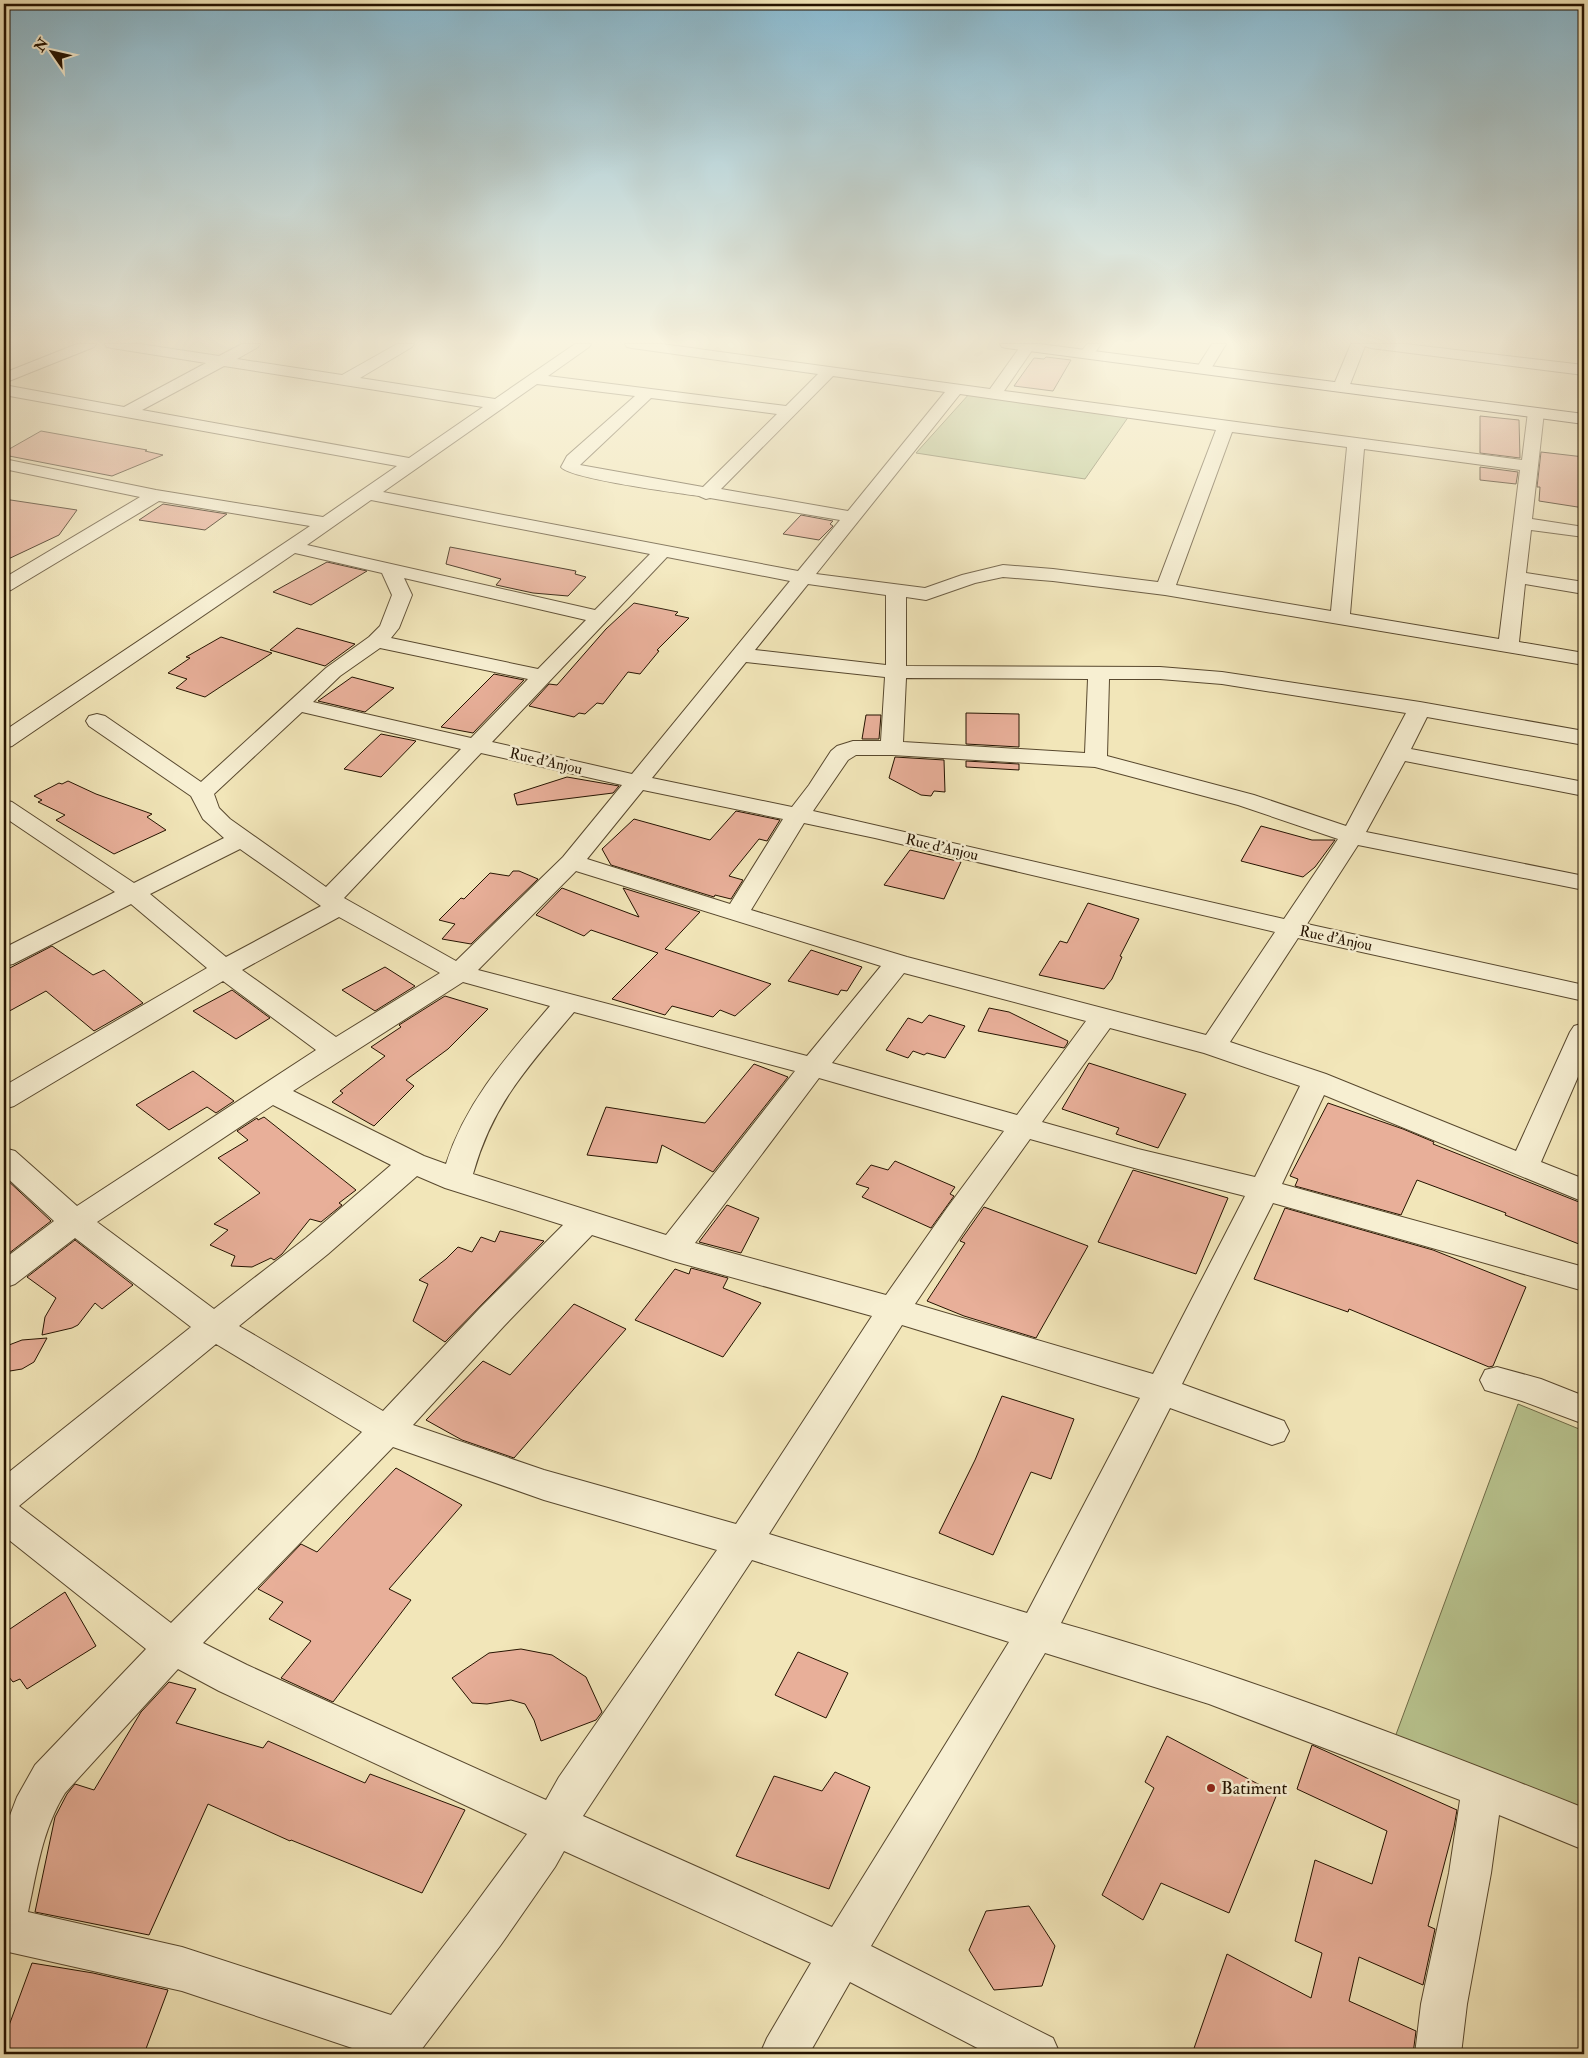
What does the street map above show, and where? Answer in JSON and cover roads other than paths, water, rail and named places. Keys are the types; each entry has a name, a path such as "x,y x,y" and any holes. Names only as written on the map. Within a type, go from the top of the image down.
{"street":[{"path":"281,440 413,464"},
{"path":"4,742 447,440"},
{"path":"595,440 573,460 570,467 584,472 706,494 853,517"},
{"path":"706,494 761,440"},
{"path":"4,1276 74,1222 273,1093 335,1050 459,972 572,862 915,440"},
{"path":"1164,589 1221,440"},
{"path":"1340,440 1529,466"},
{"path":"1508,647 1532,440"},
{"path":"1340,618 1356,442"},
{"path":"4,464 156,495 326,524"},
{"path":"4,481 27,469"},
{"path":"368,494 803,578 896,591 926,594 969,579 1003,571 1164,589 1584,660"},
{"path":"4,586 156,495"},
{"path":"1522,523 1584,532"},
{"path":"292,547 600,617"},
{"path":"4,1099 334,903 477,745 662,552"},
{"path":"202,793 333,672 376,641 389,628 402,595 390,569"},
{"path":"1517,577 1584,588"},
{"path":"892,748 896,672 896,591"},
{"path":"376,641 544,676"},
{"path":"741,655 896,672 1170,674 1245,680 1420,708 1584,738"},
{"path":"1096,760 1099,720 1099,673"},
{"name":"Rue d’Anjou","path":"298,706 638,782 798,814 1289,928 1584,993"},
{"path":"1213,1046 1289,928 1352,836 1398,753 1420,708"},
{"path":"97,721 202,793 205,805 217,821 240,839 334,903 459,972 814,1067 1138,1159 1264,1190 1584,1279"},
{"path":"736,914 798,814 845,751 853,748 892,748 1096,760 1246,800 1352,836 1584,883"},
{"path":"1398,753 1584,789"},
{"path":"4,807 133,893 224,969 335,1050"},
{"path":"4,958 240,839"},
{"path":"572,862 898,963 1213,1046 1316,1080 1584,1191"},
{"path":"673,1249 814,1067 898,963"},
{"path":"456,1180 465,1148 477,1121 492,1096 568,1002"},
{"path":"4,1929 182,1969 302,2007 395,2048 540,1852 574,1791 744,1542 894,1310 958,1216 1025,1127 1104,1016"},
{"path":"1525,1165 1584,1032"},
{"path":"783,2054 841,1954 1036,1633 1264,1190 1316,1080"},
{"path":"273,1093 413,1163 456,1180 673,1249 894,1310 1160,1390 1272,1431"},
{"path":"4,1158 74,1222 214,1326 387,1430 544,1484 744,1542 1209,1686 1482,1788 1584,1829"},
{"path":"4,1497 214,1326 317,1246 413,1163"},
{"path":"4,1923 27,1822 37,1796 50,1779 173,1647 387,1430 492,1317 585,1222"},
{"path":"1497,1380 1529,1389 1584,1410"},
{"path":"4,1514 173,1647 233,1678 841,1954 1037,2054"},
{"path":"1438,2054 1444,2004 1470,1872 1482,1788"}],"place":[{"name":"Batiment","path":"1211,1788"}]}
